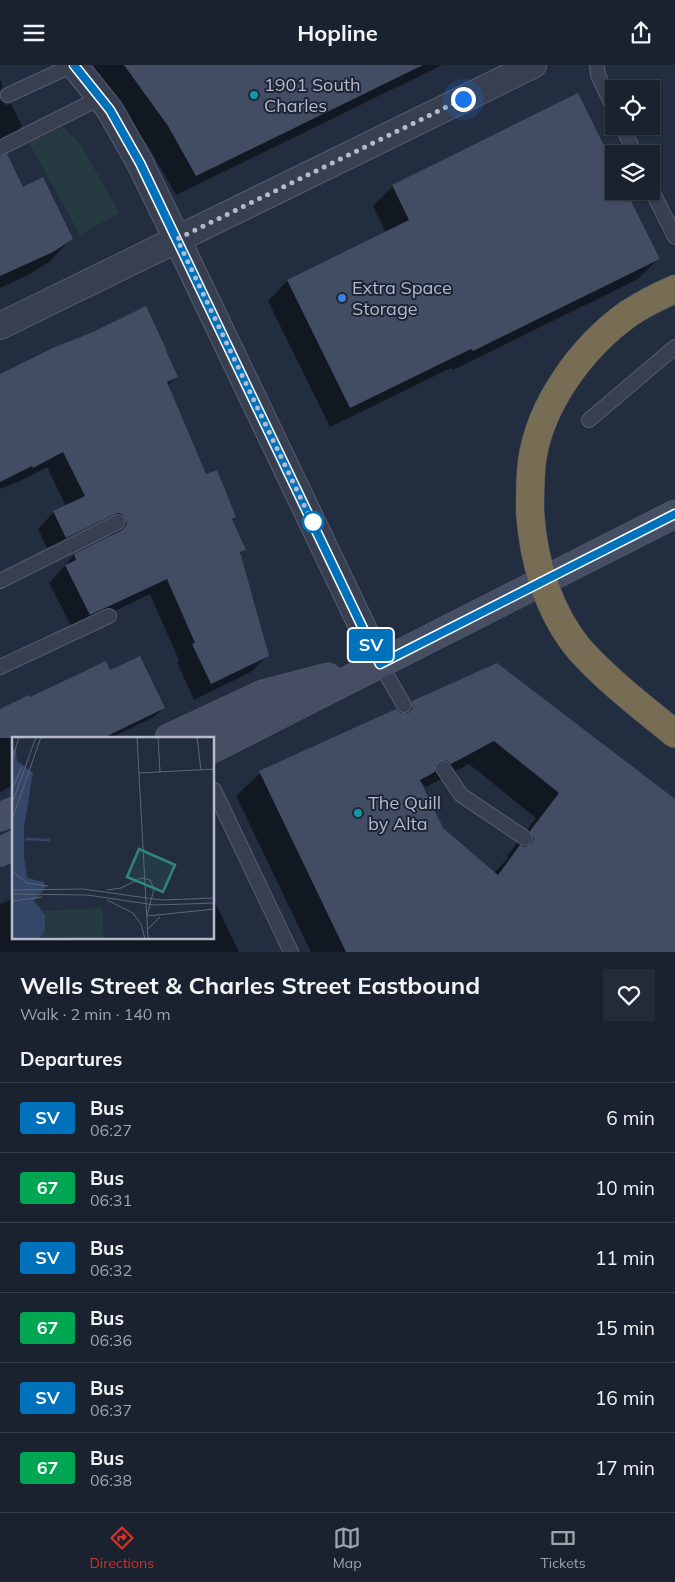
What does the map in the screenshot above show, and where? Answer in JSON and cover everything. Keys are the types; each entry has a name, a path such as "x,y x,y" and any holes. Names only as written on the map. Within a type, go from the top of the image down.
{"highway":[{"path":"675,289 628,314 582,358 563,382 539,431 532,460 530,511 535,551 541,575 552,605 564,627 579,649 600,671 675,734"}],"main road":[{"path":"215,747 675,514"},
{"path":"171,737 264,694 380,664"},
{"path":"0,817 12,812"},
{"path":"0,852 12,846"}],"street":[{"path":"74,65 110,110 140,163 380,664"},
{"path":"0,326 533,65"}],"lane":[{"path":"8,95 74,65"},
{"path":"597,65 598,75 605,90"},
{"path":"0,148 100,98"},
{"path":"656,200 675,237"},
{"path":"589,419 675,347"},
{"path":"0,581 118,522"},
{"path":"0,667 109,616"},
{"path":"380,664 404,705"},
{"path":"442,768 461,795 525,838"},
{"path":"215,792 292,952"}],"green space":[{"path":"63,127 80,143 119,213 80,235 29,143"}],"building":[{"name":"1901 South Charles","path":"124,65 423,65 196,176 168,126"},
{"path":"578,93 605,148 605,200 630,200 660,259 473,351 471,349 350,408 287,280 409,220 392,185"},
{"path":"7,154 23,187 43,177 73,239 53,252 0,276 0,157"},
{"path":"146,306 178,377 167,382 206,474 217,470 236,517 232,519 246,550 240,552 269,656 211,684 192,644 195,643 167,579 90,615 65,565 76,560 74,554 122,530 127,522 123,515 115,514 66,538 53,511 85,496 63,452 33,468 32,466 0,482 0,374"},
{"path":"140,656 165,708 105,737 0,738 0,709 106,661 110,670"},
{"name":"The Quill by Alta","path":"497,663 675,799 675,952 346,952 259,771 396,709 400,713 408,713 412,709 412,701","holes":["494,741 559,793 530,831 534,838 532,843 525,847 520,845 498,875 443,828 420,780 435,772 435,765 439,761 446,760 451,764"]}],"bus line":[{"name":"SV","path":"74,65 110,110 140,163 380,664 675,514"}],"place":[{"name":"1901 South Charles","path":"254,95"},
{"name":"Extra Space Storage","path":"342,298"},
{"name":"The Quill by Alta","path":"358,813"}],"route":[{"path":"313,522 314,526 177,239 463,99"}]}
